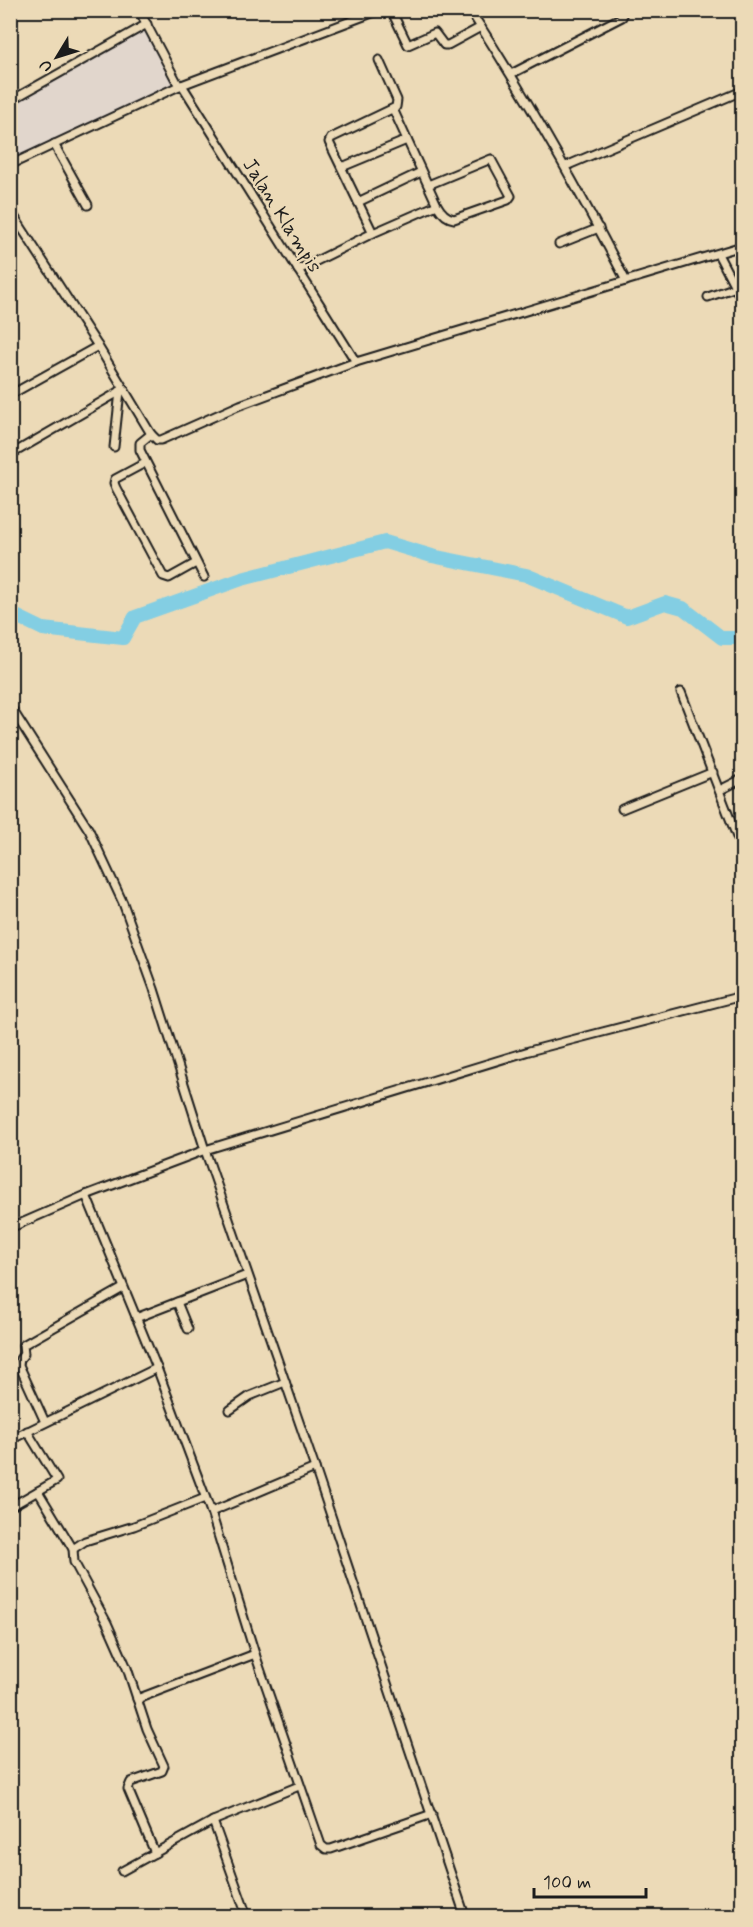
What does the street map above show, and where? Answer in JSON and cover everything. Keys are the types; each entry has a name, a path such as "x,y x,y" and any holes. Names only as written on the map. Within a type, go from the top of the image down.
{"street":[{"name":"Jalan Klampis","path":"139,10 180,86 356,362"},
{"path":"10,165 180,86 380,10"},
{"path":"391,10 408,45 435,33 444,45 448,45 481,27"},
{"path":"470,10 566,166 626,281"},
{"path":"739,11 742,22"},
{"path":"511,74 622,17"},
{"path":"10,101 147,24"},
{"path":"373,233 329,145 329,140 397,105 397,100 379,60"},
{"path":"566,166 742,91"},
{"path":"393,109 437,205 449,218 454,219 508,200 510,194 490,159 428,185"},
{"path":"342,167 406,140"},
{"path":"54,144 88,205"},
{"path":"358,202 421,172"},
{"path":"298,270 437,205"},
{"path":"10,210 98,346 122,390 154,438 161,440 240,405 356,362 742,246"},
{"path":"559,244 599,228"},
{"path":"718,254 742,300"},
{"path":"708,297 736,287"},
{"path":"10,395 98,346"},
{"path":"114,447 122,390"},
{"path":"10,455 122,390"},
{"path":"151,434 139,444 146,463 204,577"},
{"path":"146,463 115,479 116,488 163,576 169,578 196,563"},
{"path":"681,692 742,850"},
{"path":"10,706 72,802 112,878 154,989 205,1150 315,1468 465,1917"},
{"path":"622,809 713,772"},
{"path":"720,789 742,779"},
{"path":"10,1228 86,1195 205,1150 529,1052 742,996"},
{"path":"86,1195 157,1368 211,1512 255,1654 321,1845 326,1849 331,1849 432,1814"},
{"path":"136,1318 247,1275"},
{"path":"45,1422 19,1365 24,1354 23,1345 123,1288"},
{"path":"177,1302 188,1329"},
{"path":"10,1440 157,1368"},
{"path":"230,1410 250,1396 285,1382"},
{"path":"10,1507 57,1480 27,1431"},
{"path":"211,1512 315,1468"},
{"path":"38,1491 73,1549 74,1562 107,1623 127,1668 164,1769 131,1782 128,1789 155,1853"},
{"path":"73,1549 85,1541 134,1526 205,1498"},
{"path":"137,1699 255,1654"},
{"path":"122,1871 213,1821 299,1786"},
{"path":"213,1821 247,1917"}],"shaded area":[{"path":"144,30 174,84 11,160 11,105"}],"waterway":[{"path":"10,613 43,629 123,638 135,617 242,579 385,542 432,556 526,575 627,617 665,603 683,608 722,638 742,638"}]}
